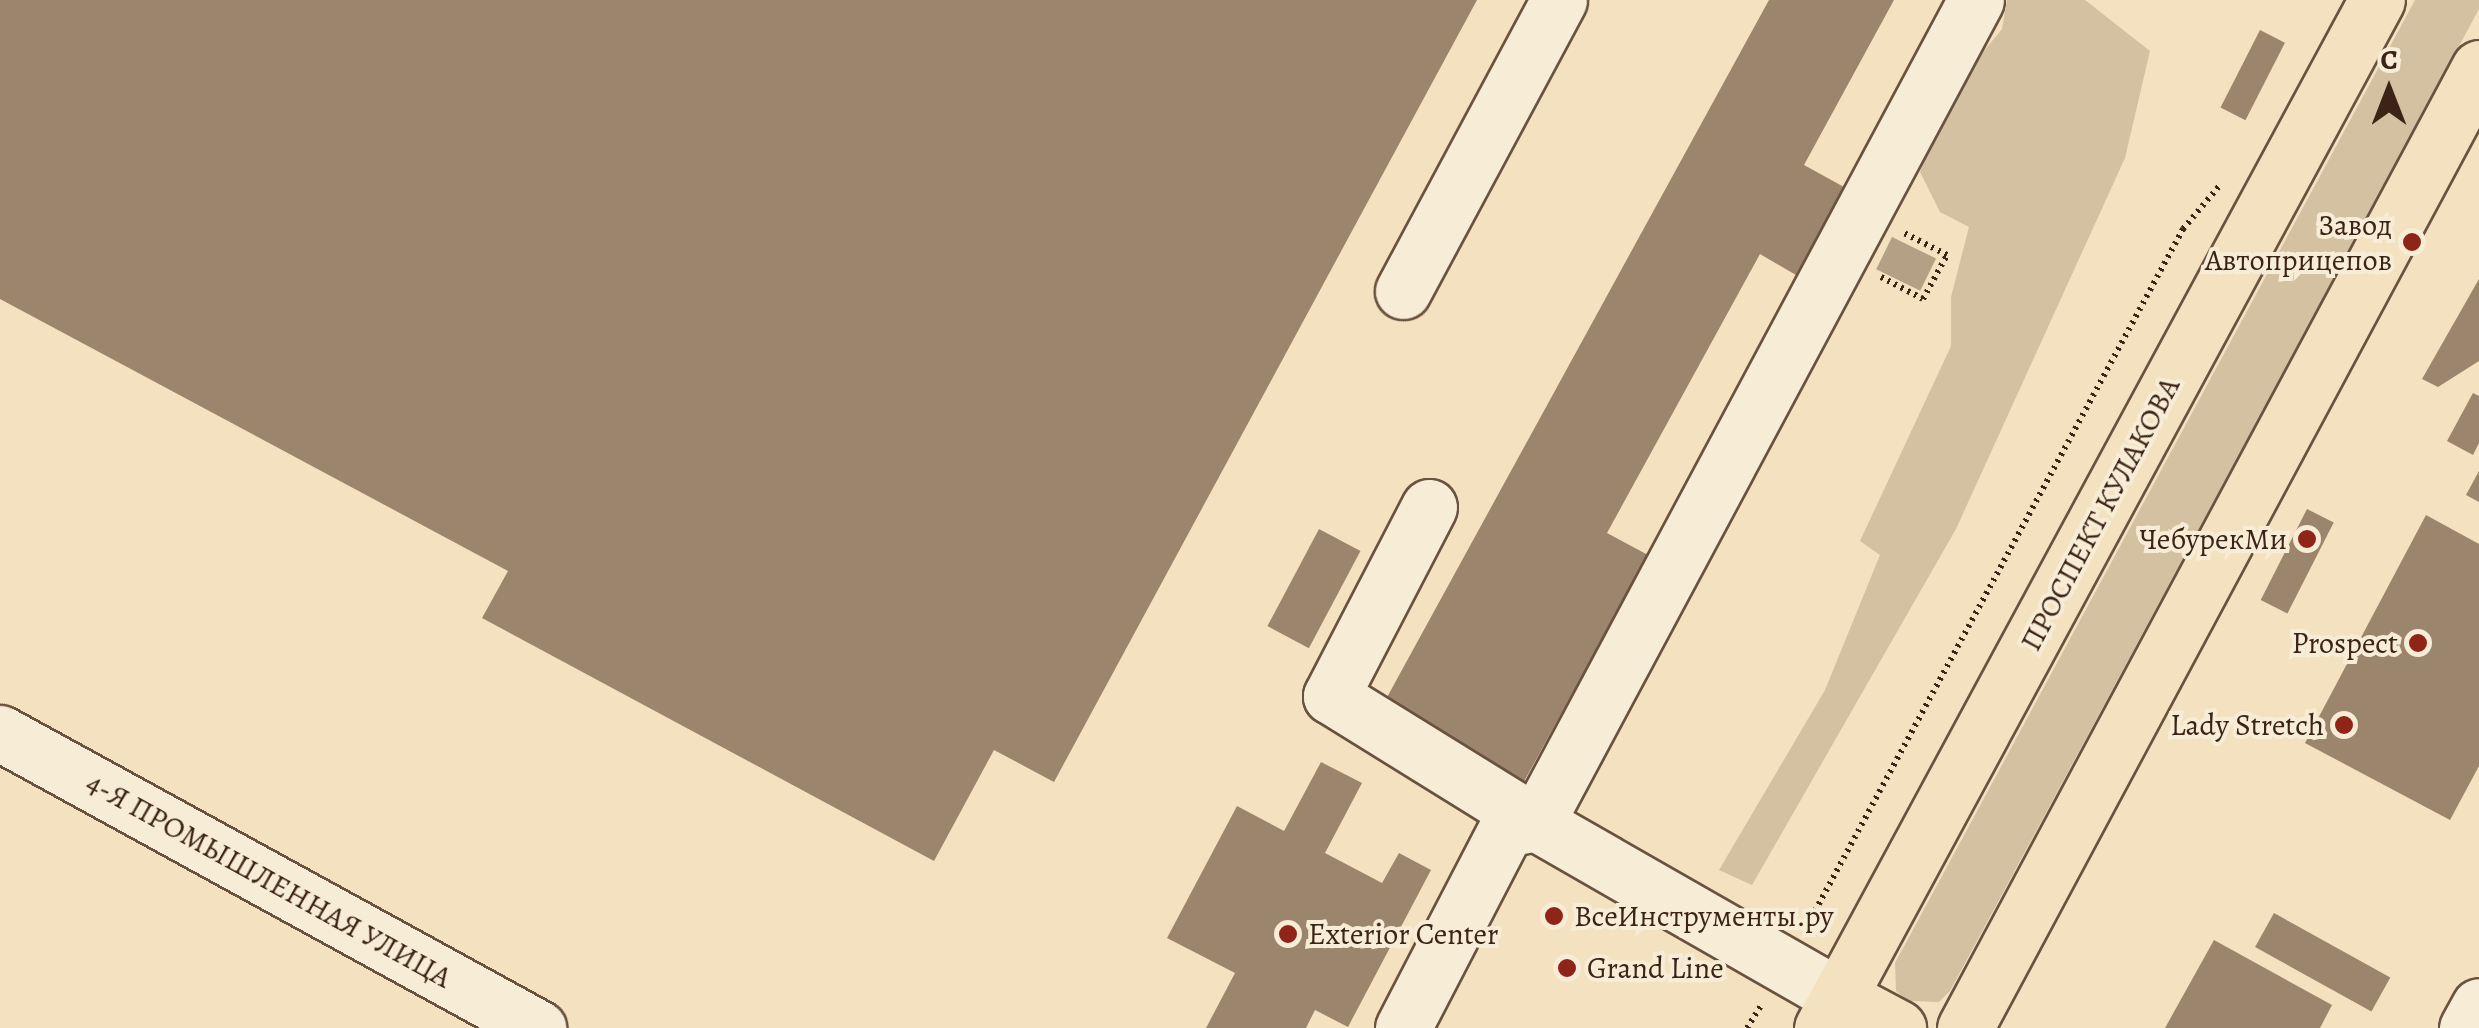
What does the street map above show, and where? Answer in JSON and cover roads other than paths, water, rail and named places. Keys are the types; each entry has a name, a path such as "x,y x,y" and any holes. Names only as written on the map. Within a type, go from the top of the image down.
{"main road":[{"name":"ПРОСПЕКТ КУЛАКОВА","path":"1831,1012 2377,0"},
{"path":"1965,1028 2479,68"},
{"path":"1831,1012 1898,1028"}],"street":[{"path":"1402,290 1559,0"},
{"path":"1404,1028 1506,829 1536,823 1863,240 1976,0"},
{"path":"1428,507 1331,696 1536,823 1785,966 1831,1012"},
{"name":"4-Я ПРОМЫШЛЕННАЯ УЛИЦА","path":"0,732 538,1028"},
{"path":"2467,1028 2479,1006"}],"place":[{"name":"Завод Автоприцепов","path":"2412,242"},
{"name":"ЧебурекМи","path":"2307,539"},
{"name":"Prospect","path":"2418,643"},
{"name":"Lady Stretch","path":"2344,725"},
{"name":"ВсеИнструменты.ру","path":"1554,916"},
{"name":"Exterior Center","path":"1288,934"},
{"name":"Grand Line","path":"1567,968"}]}
